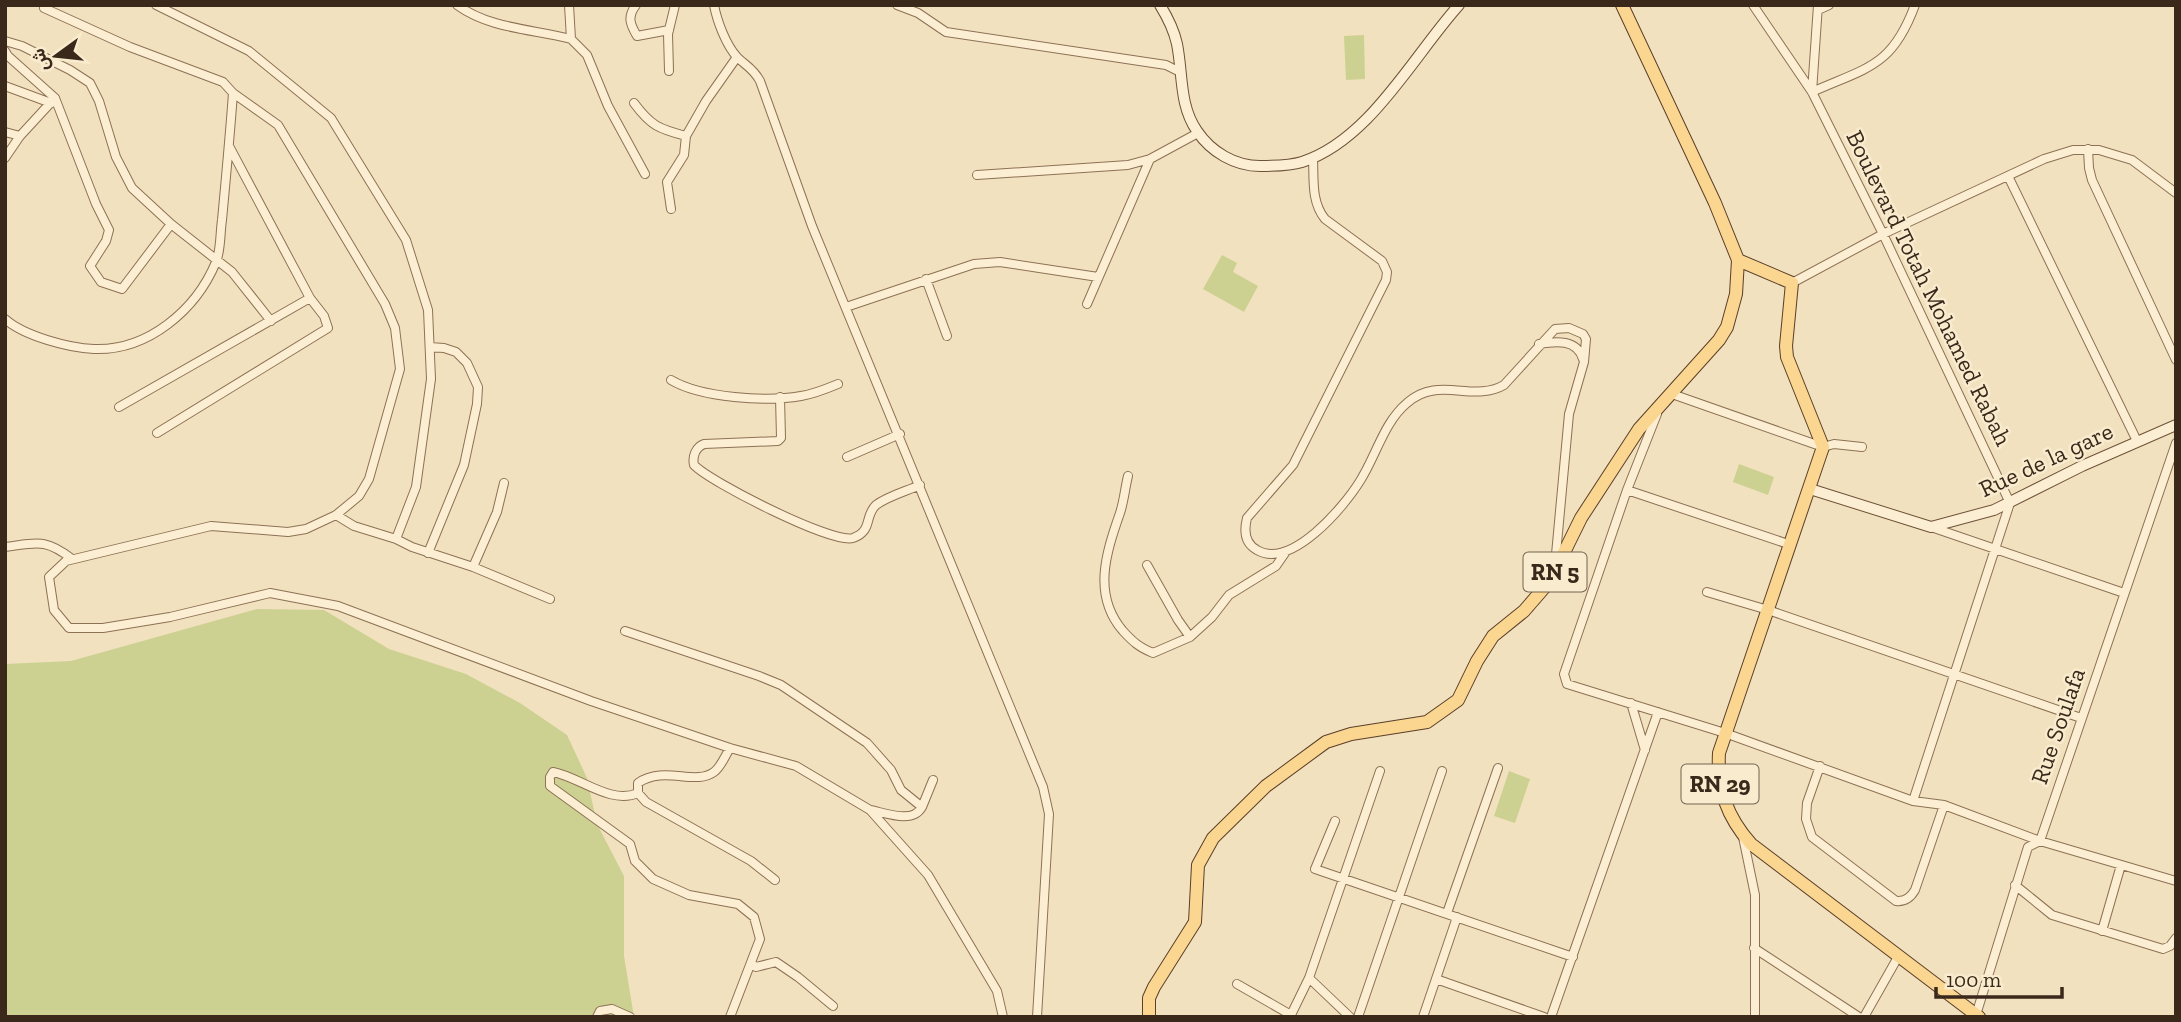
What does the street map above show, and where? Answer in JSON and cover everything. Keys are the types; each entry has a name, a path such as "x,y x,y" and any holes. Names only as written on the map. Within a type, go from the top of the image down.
{"main road":[{"name":"RN 5","path":"1149,1017 1149,998 1154,987 1195,922 1198,865 1213,838 1266,786 1325,742 1351,734 1427,722 1458,700 1493,636 1524,611 1550,581 1581,517 1639,429 1719,340 1727,327 1735,294 1738,260 1715,203 1622,5"},
{"path":"1738,260 1792,283 1787,357 1823,447"},
{"name":"RN 29","path":"1823,447 1719,753 1719,781 1727,811 1742,834 1764,855 1978,1016"}],"street":[{"path":"156,5 249,51 331,118 406,240 428,310 431,379 416,487 396,538"},
{"path":"457,5 471,15 499,24 571,39 587,55 608,106 645,174"},
{"path":"569,5 571,39"},
{"path":"636,5 631,12 629,23 637,36 669,30"},
{"path":"669,71 669,30 675,5"},
{"path":"714,5 723,33 737,57 753,69 760,81 812,226 900,434 1043,787 1049,814 1037,1017"},
{"path":"897,5 918,13 946,32 1166,65 1180,72"},
{"path":"1160,5 1170,22 1177,45 1186,111 1198,133 1227,158 1249,166 1299,163 1337,143 1360,124 1459,5"},
{"name":"Boulevard Totah Mohamed Rabah","path":"1753,5 1812,92 1883,234 2010,503"},
{"path":"1829,5 1818,8 1812,92 1887,56 1901,38 1915,5"},
{"path":"44,8 131,47 223,82 233,93 278,125 385,304 395,328 400,369 369,479 359,496 336,515 306,529 288,532 211,526 66,561 49,577 54,610 69,628 103,628 170,617 270,593 338,606 590,701 730,748 796,766 870,810 929,875 997,991 1003,1017"},
{"path":"5,41 22,46 90,83 99,101 116,157 132,188 232,272 271,321"},
{"path":"5,51 53,100 109,230 106,241 90,264 92,272 101,282 122,289 171,223"},
{"path":"671,209 667,182 684,155 686,136 706,101 737,57"},
{"path":"5,86 53,100"},
{"path":"5,319 13,326 50,341 85,349 112,350 169,324 195,301 218,260 233,93"},
{"path":"5,158 20,136 53,100"},
{"path":"634,103 650,124 686,136"},
{"path":"5,132 20,136"},
{"path":"976,175 1128,165 1150,159 1198,133"},
{"path":"157,433 328,328 324,316 310,298 229,146"},
{"path":"2088,149 2092,180 2176,360"},
{"path":"1792,283 1883,234 2044,159 2073,150 2114,153 2132,160 2176,192"},
{"path":"1313,158 1315,201 1319,211 1325,219 1382,261 1387,272 1386,280 1293,465 1247,518 1244,527 1251,547 1261,553 1285,553 1311,536 1359,484 1392,421 1406,403 1431,389 1494,391 1504,385 1555,329 1569,328 1583,334 1586,339 1584,362 1569,414 1555,573"},
{"path":"1087,304 1150,159"},
{"path":"2008,176 2137,441"},
{"path":"846,307 974,264 1000,262 1098,277"},
{"path":"926,279 947,336"},
{"path":"119,407 310,298"},
{"path":"1539,344 1563,342 1576,347 1584,362"},
{"path":"428,552 464,464 478,387 467,363 456,352 430,347"},
{"path":"671,380 681,386 707,393 741,397 805,396 838,384"},
{"path":"1672,394 1823,447 1833,444 1862,447"},
{"path":"780,397 781,438 778,441 704,443 699,445 694,454 694,465 707,477 739,494 822,532 844,539 855,537 865,530 872,511 878,504 920,485"},
{"path":"1661,405 1627,490 1564,674 1567,684 1725,733 1913,801 1944,805 2040,841 2176,881"},
{"name":"Rue de la gare","path":"1931,527 1975,517 2010,503 2137,441 2176,425"},
{"path":"847,457 900,434"},
{"name":"Rue Soulafa","path":"1978,1016 2028,846 2040,841 2176,443"},
{"path":"1128,476 1121,511 1109,541 1104,567 1105,597 1116,622 1137,646 1153,653 1190,637 1212,617 1229,595 1276,566 1285,553"},
{"path":"473,567 497,512 503,483"},
{"path":"1810,489 2124,593"},
{"path":"1627,490 1791,545"},
{"path":"1913,801 2010,503"},
{"path":"336,515 354,526 396,538 550,599"},
{"path":"5,547 44,542 72,559"},
{"path":"1147,565 1190,637"},
{"path":"1707,592 1768,610 2081,718"},
{"path":"625,631 781,685 867,743 891,770 901,790 922,807"},
{"path":"1631,703 1645,751"},
{"path":"1551,1017 1658,712"},
{"path":"730,748 716,771 704,777 649,775 638,783 638,793 646,802 751,861 775,880"},
{"path":"1819,766 1807,803 1806,819 1812,837 1896,901 1902,901 1916,890 1944,805"},
{"path":"1447,913 1499,768"},
{"path":"1237,984 1290,1016 1309,978 1380,771"},
{"path":"1358,1017 1442,771"},
{"path":"638,793 629,797 611,794 563,774 552,772 550,777 550,786 630,844 635,861 653,879 689,895 738,904 754,917 760,939 730,1017"},
{"path":"870,810 912,817 919,814 933,780"},
{"path":"1335,821 1315,869 1573,957"},
{"path":"1742,834 1755,895 1755,1017"},
{"path":"2102,931 2121,865"},
{"path":"2015,885 2052,915 2163,948 2170,947 2176,938"},
{"path":"1423,1017 1457,917"},
{"path":"1754,948 1862,1017 1898,957"},
{"path":"751,964 756,967 776,962 833,1006"},
{"path":"1309,978 1350,1017"},
{"path":"1436,979 1544,1017"},
{"path":"597,1017 600,1011 612,1009 630,1017"}],"green space":[{"path":"1364,35 1365,79 1346,80 1344,36"},
{"path":"1222,255 1237,263 1233,272 1258,286 1244,312 1203,289"},
{"path":"1739,464 1774,477 1768,495 1733,482"},
{"path":"257,609 324,610 389,649 466,674 520,703 567,735 587,778 597,824 624,876 624,956 634,1017 5,1017 5,664 71,661"},
{"path":"1509,771 1530,779 1515,823 1494,816"}]}
